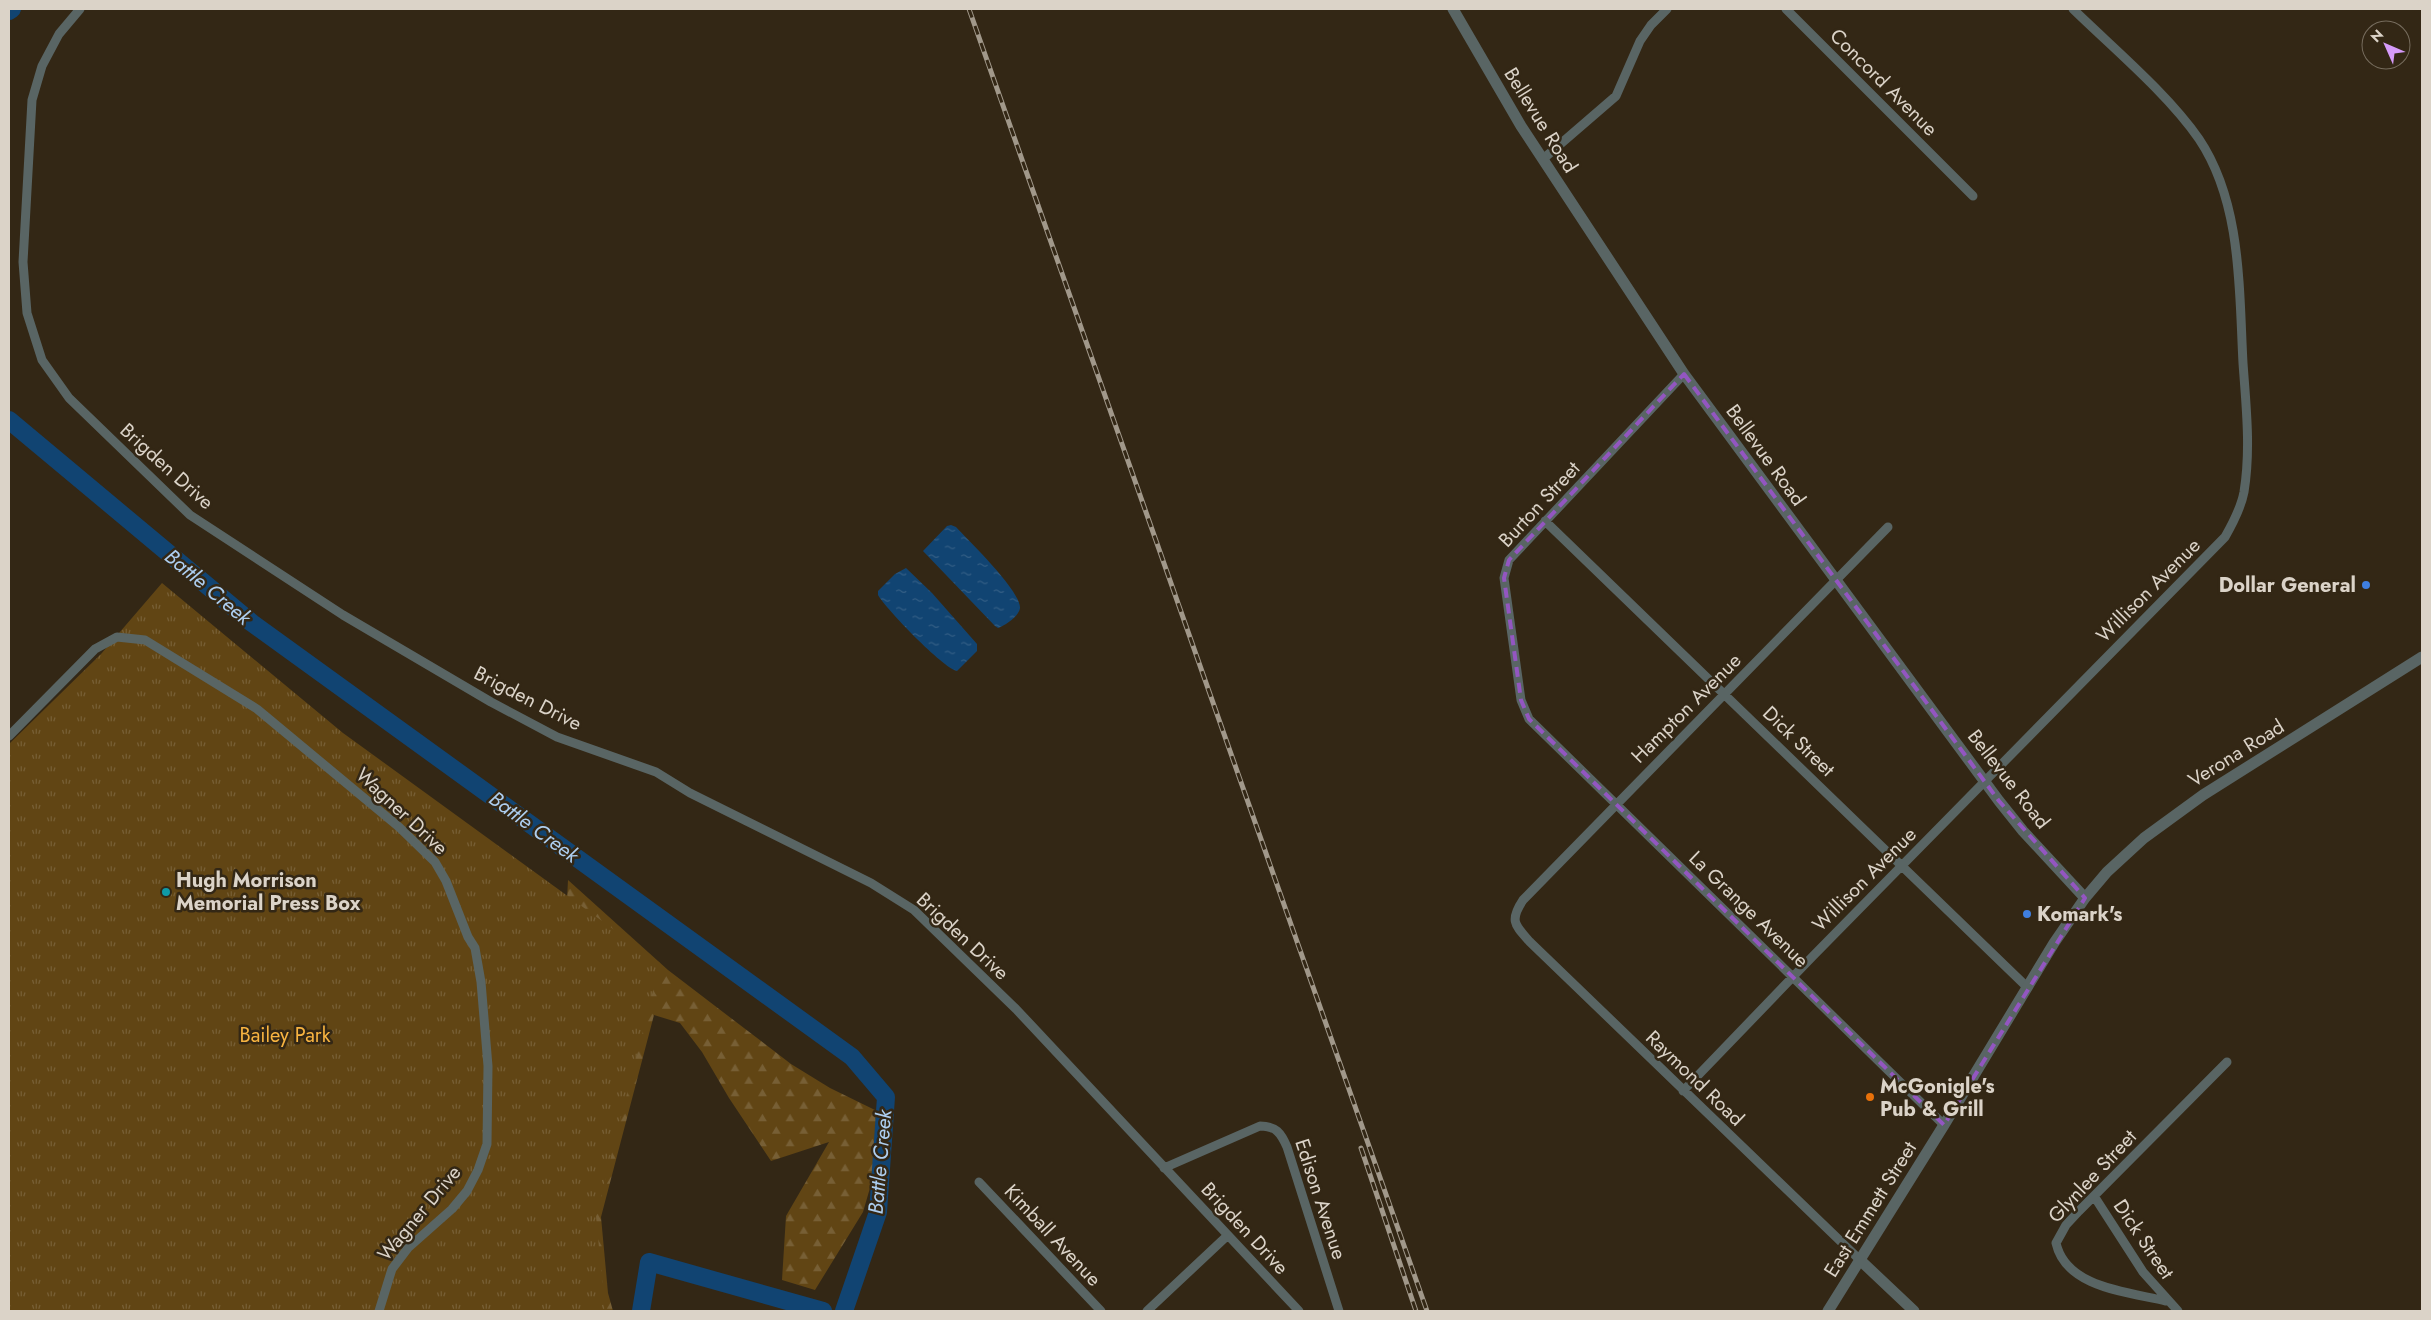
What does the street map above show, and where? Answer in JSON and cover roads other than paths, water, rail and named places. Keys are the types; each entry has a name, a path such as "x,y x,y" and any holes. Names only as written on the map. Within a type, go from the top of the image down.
{"street":[{"name":"Brigden Drive","path":"80,9 59,34 42,66 32,100 23,262 27,313 42,360 69,398 190,515 343,615 491,702 557,737 656,772 690,793 871,882 914,910 1016,1010 1299,1311"},
{"name":"Bellevue Road","path":"1453,9 1520,126 1684,374 2023,831 2085,898"},
{"path":"1543,159 1616,96 1640,41 1651,25 1667,9"},
{"name":"Concord Avenue","path":"1786,9 1973,196"},
{"name":"Willison Avenue","path":"1683,1091 1793,976 2225,537 2236,517 2244,493 2248,444 2234,238 2225,199 2214,165 2199,139 2170,104 2073,9"},
{"name":"Burton Street","path":"1529,719 1521,700 1504,578 1509,560 1684,374"},
{"name":"Dick Street","path":"1545,521 2027,987"},
{"name":"Hampton Avenue","path":"1514,916 1523,900 1888,527"},
{"name":"Wagner Drive","path":"9,736 95,649 117,637 145,640 257,708 399,827 435,862 457,905 468,937 475,948 485,1015 488,1066 486,1144 478,1170 466,1191 452,1209 408,1248 392,1269 379,1311"},
{"name":"Verona Road","path":"2085,898 2107,872 2144,838 2203,795 2422,657"},
{"name":"La Grange Avenue","path":"1529,719 1944,1125"},
{"name":"East Emmett Street","path":"1828,1311 2027,987 2085,898"},
{"name":"Raymond Road","path":"1514,916 1515,925 1530,942 1860,1260"},
{"name":"Glynlee Street","path":"2166,1301 2101,1285 2080,1276 2064,1262 2058,1252 2056,1242 2059,1234 2094,1196 2227,1062"},
{"name":"Edison Avenue","path":"1164,1168 1260,1126 1274,1128 1280,1133 1287,1147 1339,1311"},
{"name":"Kimball Avenue","path":"979,1182 1101,1311"},
{"name":"Dick Street","path":"2094,1196 2143,1272 2166,1301"},
{"path":"1147,1311 1228,1235"},
{"path":"1860,1260 1914,1311"},
{"path":"2166,1301 2178,1311"}],"water":[{"path":"947,526 956,527 993,566 1018,600 1019,611 1012,620 1001,627 995,626 923,551"},
{"path":"906,568 932,593 977,644 977,651 957,671 940,660 915,637 878,595 878,591 895,574"}],"waterway":[{"name":"Battle Creek","path":"9,420 252,623 852,1057 886,1097 878,1212 844,1311"},
{"name":"Battle Creek","path":"641,1311 649,1262 823,1311"}],"railway":[{"path":"969,9 1427,1311"},
{"path":"1361,1148 1416,1311"}],"place":[{"name":"Dollar General","path":"2366,585"},
{"name":"Hugh Morrison Memorial Press Box","path":"166,892"},
{"name":"Komark's","path":"2027,914"},
{"name":"McGonigle's Pub & Grill","path":"1870,1097"}],"park label":[{"name":"Bailey Park","path":"285,1035"}]}
